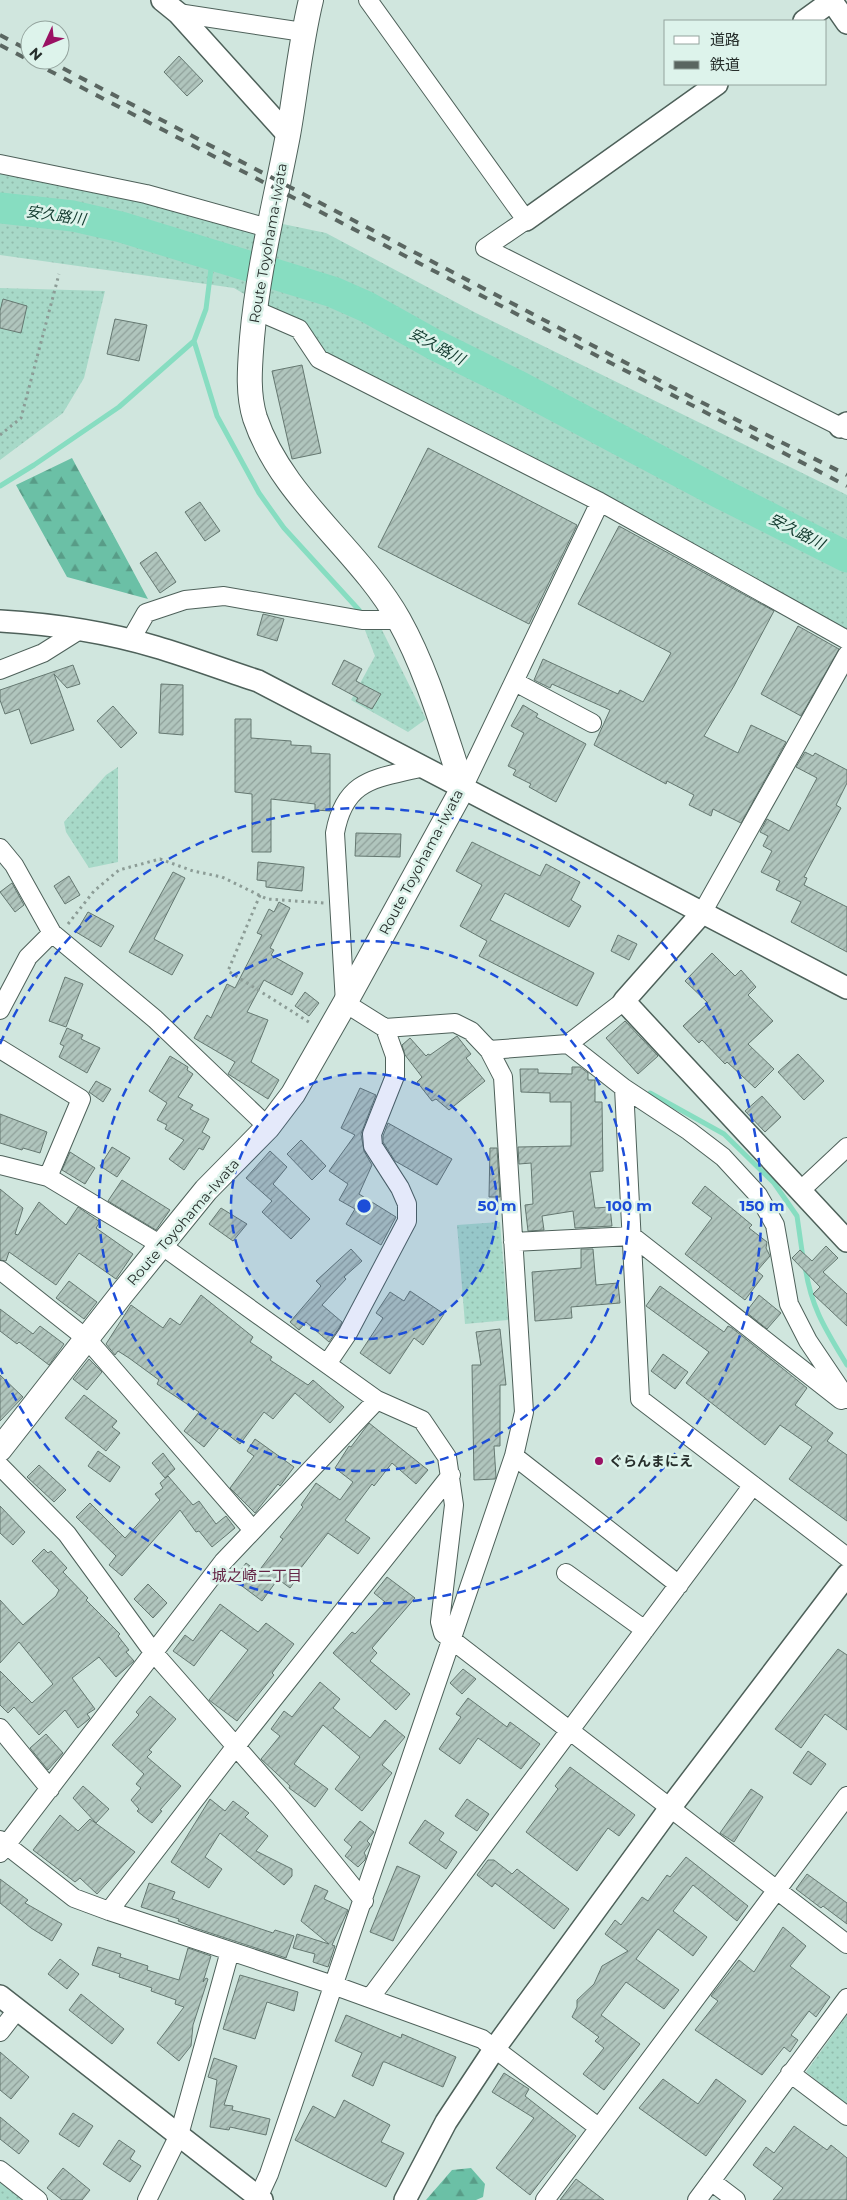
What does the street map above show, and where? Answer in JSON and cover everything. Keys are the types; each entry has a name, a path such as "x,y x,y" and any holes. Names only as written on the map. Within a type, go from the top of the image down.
{"main road":[{"name":"Route Toyohama-Iwata","path":"0,1449 206,1190 268,1127 293,1094 345,1004 463,788 420,665 399,620 370,579 303,498 274,458 255,418 249,381 255,305 268,228 288,134 303,32 311,0"}],"street":[{"path":"368,0 526,220"},
{"path":"805,20 832,0 847,23"},
{"path":"170,6 303,32"},
{"path":"170,6 288,134"},
{"path":"716,85 486,248 845,427"},
{"path":"0,164 146,194 268,228"},
{"path":"255,305 299,329 319,359 600,502 847,640"},
{"path":"463,788 600,502"},
{"path":"130,641 146,613 184,600 224,596 362,620 399,620"},
{"path":"0,622 28,623 78,630 155,646 258,681 847,988"},
{"path":"0,670 43,653 78,630"},
{"path":"489,1050 568,1044 624,1001 702,913 847,655"},
{"path":"515,682 592,723"},
{"path":"0,1996 259,2199 364,1901 452,1642 514,1456 524,1412 503,1077 489,1050 471,1031 455,1023 385,1028 345,1004 335,833 339,813 349,796 368,781 423,767"},
{"path":"0,848 14,865 55,936 155,1019 268,1127"},
{"path":"0,1010 28,957 55,936"},
{"path":"624,1001 847,1241"},
{"path":"327,1364 348,1333 406,1221 407,1204 400,1188 373,1146 372,1134 395,1076 395,1056 385,1028"},
{"path":"568,1044 624,1088 689,1130 723,1157 758,1195 775,1225 789,1304 808,1341 847,1398"},
{"path":"0,1049 80,1099 48,1178"},
{"path":"624,1088 640,1399 847,1558"},
{"path":"800,1191 847,1147"},
{"path":"0,1165 48,1178 161,1245 377,1400 422,1420 447,1457 454,1505 440,1622 443,1633 452,1642 847,1944"},
{"path":"513,1242 632,1236 847,1404"},
{"path":"0,1270 87,1338 253,1530"},
{"path":"377,1400 223,1562 50,1789 2,1846 74,1898 333,1985 482,2039 598,2127"},
{"path":"514,1456 679,1584"},
{"path":"0,1466 67,1534 153,1652 281,1798 364,1901"},
{"path":"109,1911 236,1746 451,1475"},
{"path":"370,1998 753,1485"},
{"path":"566,1573 645,1630"},
{"path":"405,2200 446,2122 495,2048 670,1808 847,1575"},
{"path":"0,1728 50,1789"},
{"path":"545,2200 847,1796"},
{"path":"147,2200 179,2135 230,1951"},
{"path":"697,2200 847,1998"},
{"path":"0,2032 17,2010"},
{"path":"790,2073 847,2116"},
{"path":"0,2170 38,2200"},
{"path":"711,2181 736,2200"}],"path":[{"path":"0,435 21,418 59,274"},
{"path":"55,936 94,891 119,870 146,861 160,859 193,871 222,877 267,899 339,904"},
{"path":"260,895 228,971 327,1034"}],"green space":[{"path":"0,165 326,233 476,313 847,495 847,638 319,359 302,328 234,288 0,255"},
{"path":"0,288 105,291 84,378 63,413 0,460"},
{"path":"72,458 148,599 67,577 16,485"},
{"path":"363,625 382,630 426,719 408,732 351,700 375,656"},
{"path":"118,767 118,862 89,868 66,832 64,822 106,775"},
{"path":"500,1222 508,1320 465,1324 457,1225"},
{"path":"847,2015 847,2105 806,2072"},
{"path":"471,2168 485,2184 483,2197 476,2200 426,2200 452,2170"},
{"path":"0,2175 34,2200 0,2200"}],"building":[{"path":"179,56 203,81 187,96 164,72"},
{"path":"3,299 27,306 21,333 0,328 0,311"},
{"path":"115,319 147,325 139,361 107,354"},
{"path":"302,365 321,453 292,459 272,371"},
{"path":"428,448 577,525 529,624 378,547"},
{"path":"200,502 220,531 205,541 185,512"},
{"path":"619,526 774,611 734,686 704,736 738,753 751,725 786,742 741,823 713,809 711,816 689,805 694,795 667,781 666,784 594,745 610,710 552,684 550,688 534,680 543,659 618,694 620,690 643,702 671,653 578,604"},
{"path":"156,552 176,582 160,593 140,563"},
{"path":"263,614 284,619 277,641 257,635"},
{"path":"798,626 839,649 801,716 761,694"},
{"path":"344,660 362,669 356,681 381,694 372,709 356,701 358,698 332,684"},
{"path":"73,665 80,684 67,688 54,674 74,730 31,744 19,709 5,714 0,700 0,690"},
{"path":"161,684 183,685 183,735 159,733"},
{"path":"523,705 538,714 536,717 586,744 556,802 529,787 531,784 513,775 516,770 508,766 524,733 511,726"},
{"path":"113,706 137,733 121,748 97,721"},
{"path":"235,719 251,719 251,738 291,741 291,745 311,746 311,753 330,754 330,811 315,810 315,804 271,799 271,852 252,852 252,794 235,792"},
{"path":"805,752 813,756 815,753 847,770 847,783 836,805 841,808 804,877 807,878 804,885 847,907 847,952 791,922 801,902 776,890 780,881 761,872 772,851 763,846 768,836 760,832 767,819 789,831 817,778 796,767"},
{"path":"356,833 401,834 400,857 355,856"},
{"path":"472,842 540,876 546,864 580,882 571,900 581,906 569,927 505,893 490,920 594,973 577,1006 479,956 487,941 460,926 482,885 456,871"},
{"path":"258,862 304,867 302,891 266,887 266,881 257,880"},
{"path":"173,872 185,878 154,939 183,955 172,975 129,952"},
{"path":"69,876 80,895 65,904 54,886"},
{"path":"12,883 24,905 15,912 0,892"},
{"path":"279,902 290,908 270,948 274,950 271,955 303,973 292,995 264,980 247,1012 268,1020 251,1062 279,1080 268,1099 228,1074 235,1062 194,1038 207,1015 211,1018 227,984 235,988 262,935 257,933 269,909 274,912"},
{"path":"88,912 114,926 101,947 76,932"},
{"path":"618,935 637,944 629,960 611,951"},
{"path":"712,953 735,976 741,970 756,987 748,995 773,1021 748,1044 774,1069 755,1088 727,1062 725,1064 702,1040 699,1043 683,1026 708,1003 685,981"},
{"path":"65,977 83,984 66,1027 49,1021"},
{"path":"305,992 319,1003 309,1016 295,1006"},
{"path":"625,1021 658,1056 638,1074 606,1038"},
{"path":"67,1028 83,1035 81,1039 100,1048 87,1073 59,1057 64,1046 60,1044"},
{"path":"457,1036 471,1054 466,1058 485,1081 449,1110 436,1099 432,1101 417,1082 422,1077 405,1055 402,1045 410,1038 426,1056"},
{"path":"798,1054 824,1081 804,1100 778,1072"},
{"path":"170,1056 188,1067 187,1070 193,1074 178,1097 193,1105 190,1109 209,1119 202,1132 210,1137 203,1150 199,1148 184,1170 169,1159 184,1140 165,1129 167,1125 157,1120 167,1103 149,1091"},
{"path":"572,1067 580,1067 588,1073 588,1080 595,1080 595,1102 602,1102 603,1171 590,1172 595,1208 610,1207 612,1226 575,1228 573,1211 542,1216 544,1230 528,1231 525,1205 533,1204 531,1163 519,1164 518,1147 571,1146 571,1102 550,1102 550,1093 521,1092 520,1069 538,1069 538,1073 572,1074"},
{"path":"96,1081 111,1089 103,1102 89,1092"},
{"path":"360,1088 376,1095 361,1134 364,1151 372,1165 359,1194 396,1217 381,1245 346,1224 355,1209 339,1200 348,1184 329,1171 355,1135 341,1128"},
{"path":"762,1096 781,1117 765,1132 745,1111"},
{"path":"0,1114 47,1132 40,1153 0,1143"},
{"path":"388,1123 452,1159 437,1185 395,1161 383,1142 383,1136"},
{"path":"301,1140 326,1166 312,1180 287,1154"},
{"path":"112,1147 130,1158 117,1177 100,1166"},
{"path":"490,1148 497,1148 500,1197 489,1197"},
{"path":"270,1151 287,1167 273,1184 310,1219 291,1239 262,1212 272,1201 246,1178"},
{"path":"70,1152 95,1168 85,1184 62,1170"},
{"path":"122,1180 170,1210 156,1230 108,1201"},
{"path":"705,1186 752,1225 749,1228 767,1242 766,1248 770,1256 757,1271 763,1276 745,1300 685,1254 712,1218 692,1203"},
{"path":"0,1189 23,1208 15,1234 18,1235 39,1202 66,1225 78,1207 100,1222 96,1228 133,1254 116,1279 79,1253 56,1285 9,1252 6,1261 0,1260"},
{"path":"221,1208 247,1224 233,1241 209,1224"},
{"path":"826,1246 838,1258 823,1272 847,1294 847,1326 813,1294 820,1287 792,1258 800,1250 812,1261"},
{"path":"351,1249 362,1261 344,1277 346,1279 322,1305 342,1322 339,1328 329,1342 306,1322 299,1330 290,1322 321,1286 316,1281"},
{"path":"581,1249 593,1249 596,1285 618,1283 620,1303 571,1307 572,1318 535,1321 532,1272 581,1268"},
{"path":"69,1281 97,1302 84,1319 56,1298"},
{"path":"660,1286 724,1332 728,1326 732,1328 807,1388 795,1405 833,1433 827,1441 847,1455 847,1521 789,1479 812,1447 780,1425 765,1445 686,1383 709,1352 646,1306"},
{"path":"410,1291 444,1314 423,1345 414,1338 390,1374 360,1353 383,1318 376,1313 390,1292 404,1301"},
{"path":"201,1295 253,1337 250,1342 272,1357 270,1360 308,1385 313,1380 344,1407 330,1423 295,1393 273,1419 264,1412 240,1444 219,1428 204,1447 184,1431 199,1412 157,1384 159,1380 129,1358 118,1351 115,1355 106,1344 131,1305 163,1328 170,1318 180,1325"},
{"path":"759,1295 781,1313 767,1329 746,1312"},
{"path":"0,1309 33,1334 40,1326 64,1344 49,1365 19,1342 17,1344 0,1331"},
{"path":"500,1329 506,1385 500,1385 500,1446 494,1446 496,1477 495,1479 474,1480 472,1365 481,1365 476,1332"},
{"path":"663,1354 688,1372 675,1389 651,1371"},
{"path":"89,1359 102,1372 87,1390 73,1379"},
{"path":"0,1375 23,1397 0,1421"},
{"path":"84,1395 117,1421 112,1427 120,1433 106,1451 65,1418"},
{"path":"369,1423 428,1470 416,1484 392,1463 374,1486 372,1484 345,1520 370,1538 358,1554 328,1533 300,1569 302,1571 290,1588 278,1579 262,1601 234,1580 246,1563 258,1572 283,1539 280,1537 303,1507 301,1505 316,1483 340,1500 353,1482 335,1468 349,1446 351,1447"},
{"path":"255,1439 294,1467 280,1486 278,1484 255,1513 230,1488 254,1456 247,1451"},
{"path":"98,1451 120,1467 110,1482 88,1466"},
{"path":"163,1453 175,1469 165,1478 152,1463"},
{"path":"39,1465 66,1490 54,1502 27,1477"},
{"path":"168,1476 193,1505 199,1501 216,1524 226,1516 235,1528 212,1547 199,1531 196,1532 180,1510 122,1576 109,1565 116,1556 76,1517 90,1503 125,1538 160,1500 155,1494 163,1488 160,1483"},
{"path":"0,1506 25,1532 13,1545 0,1533"},
{"path":"44,1549 48,1553 51,1551 67,1568 63,1572 88,1598 86,1600 120,1634 118,1636 129,1650 126,1652 134,1661 116,1677 99,1657 72,1678 95,1709 87,1714 90,1718 78,1728 65,1710 39,1735 14,1707 8,1713 0,1705 0,1671 32,1703 53,1684 19,1642 0,1663 0,1600 23,1625 56,1596 59,1590 32,1561"},
{"path":"387,1577 415,1598 372,1648 377,1653 370,1661 410,1694 396,1710 333,1653 352,1632 355,1634 385,1602 374,1593"},
{"path":"148,1584 167,1603 153,1618 134,1599"},
{"path":"220,1604 258,1632 266,1623 294,1644 272,1673 274,1675 237,1721 209,1700 248,1650 221,1630 194,1666 173,1651 185,1635 193,1641"},
{"path":"838,1649 847,1655 847,1730 825,1714 801,1748 775,1729"},
{"path":"463,1669 476,1679 462,1694 450,1683"},
{"path":"320,1682 340,1699 333,1708 370,1738 385,1720 405,1737 382,1765 392,1773 362,1811 335,1789 360,1757 323,1725 294,1764 328,1789 315,1807 289,1788 290,1786 261,1759 280,1736 271,1729 284,1711 292,1717"},
{"path":"150,1696 176,1719 149,1750 152,1752 147,1757 181,1786 160,1810 162,1811 152,1823 137,1811 139,1809 131,1800 141,1788 136,1784 144,1774 112,1745 139,1715 136,1712"},
{"path":"468,1698 507,1727 510,1722 540,1744 521,1769 478,1738 460,1764 439,1749 461,1717 456,1714"},
{"path":"46,1734 63,1753 48,1770 30,1748"},
{"path":"808,1751 826,1764 811,1785 793,1773"},
{"path":"570,1767 635,1815 619,1836 608,1828 577,1871 526,1832 558,1789 555,1786"},
{"path":"83,1786 109,1809 96,1823 73,1798"},
{"path":"751,1789 763,1797 734,1842 720,1833"},
{"path":"210,1799 225,1811 233,1801 249,1813 245,1817 268,1836 256,1851 292,1869 292,1876 284,1885 220,1833 205,1857 222,1869 209,1888 171,1862"},
{"path":"467,1799 489,1814 477,1831 455,1816"},
{"path":"60,1815 78,1831 90,1819 135,1852 97,1894 80,1878 75,1882 33,1850"},
{"path":"425,1820 444,1833 439,1840 457,1852 446,1869 409,1843"},
{"path":"360,1821 374,1832 367,1841 370,1844 364,1853 366,1856 365,1860 358,1867 345,1856 352,1847 344,1840"},
{"path":"686,1857 748,1906 737,1921 693,1885 673,1911 707,1937 693,1956 658,1929 636,1959 679,1990 664,2009 626,1982 601,2015 640,2044 604,2090 583,2074 604,2048 595,2041 599,2037 572,2017 577,2007 577,2000 594,1984 602,1966 628,1951 605,1934 615,1920 621,1925 642,1897 648,1901 667,1875 670,1877"},
{"path":"488,1860 494,1860 512,1874 517,1869 569,1909 554,1929 495,1883 492,1887 477,1875"},
{"path":"397,1866 420,1876 393,1941 370,1932"},
{"path":"807,1874 847,1903 847,1924 823,1906 821,1908 796,1889"},
{"path":"0,1879 28,1900 25,1903 62,1924 52,1941 31,1928 0,1903"},
{"path":"149,1883 175,1892 172,1899 273,1933 275,1930 294,1936 286,1958 195,1928 178,1921 179,1919 141,1907"},
{"path":"315,1885 328,1891 324,1899 348,1910 332,1945 335,1946 328,1967 313,1962 315,1954 293,1948 297,1934 329,1944 301,1921"},
{"path":"783,1927 806,1946 790,1966 830,1997 816,2017 809,2011 791,2035 798,2040 790,2052 784,2047 762,2075 695,2030 718,2001 711,1996 739,1960 754,1972"},
{"path":"98,1947 121,1954 120,1957 148,1966 147,1970 179,1980 188,1948 211,1956 203,1982 206,1978 208,1979 193,2025 191,2046 179,2061 157,2043 184,2007 175,2004 176,2000 151,1991 152,1988 119,1977 120,1974 92,1965"},
{"path":"60,1959 79,1974 67,1989 48,1974"},
{"path":"240,1975 298,1992 294,2011 267,2002 255,2039 223,2029"},
{"path":"81,1994 124,2029 112,2044 69,2010"},
{"path":"346,2015 401,2038 402,2034 456,2057 443,2087 385,2062 383,2062 373,2086 352,2076 362,2053 335,2041"},
{"path":"0,2052 29,2077 11,2099 0,2090"},
{"path":"214,2058 237,2066 224,2105 233,2106 232,2110 270,2119 266,2135 230,2127 229,2130 210,2127 217,2080 208,2077"},
{"path":"504,2073 529,2089 525,2096 576,2136 530,2195 496,2168 534,2118 492,2092"},
{"path":"663,2079 698,2104 716,2079 746,2101 706,2156 639,2108"},
{"path":"344,2100 390,2125 381,2142 404,2153 386,2187 295,2140 313,2106 335,2118"},
{"path":"73,2113 93,2126 79,2147 59,2134"},
{"path":"0,2117 29,2141 19,2154 0,2139"},
{"path":"794,2126 827,2150 831,2145 847,2158 847,2200 773,2200 783,2188 753,2165 766,2147 774,2153"},
{"path":"119,2140 135,2151 130,2159 141,2166 130,2182 103,2164"},
{"path":"63,2168 90,2190 82,2200 62,2200 47,2188"},
{"path":"576,2179 604,2200 560,2200"}],"waterway":[{"name":"安久路川","path":"0,208 73,216 121,227 333,292 367,307 435,345 520,387 720,493 847,557"},
{"path":"0,486 119,407 194,341 206,309 213,253"},
{"path":"194,341 217,416 259,493 284,528 359,610"},
{"path":"650,1093 724,1134 774,1183 797,1216 803,1258"},
{"path":"805,1266 815,1307 847,1365"}],"railway":[{"path":"0,35 20,46"},
{"path":"0,45 847,486"},
{"path":"66,70 695,399 847,475"}],"place":[{"name":"ぐらんまにえ","path":"599,1461"}],"district":[{"name":"城之崎二丁目","path":"257,1575"}]}
